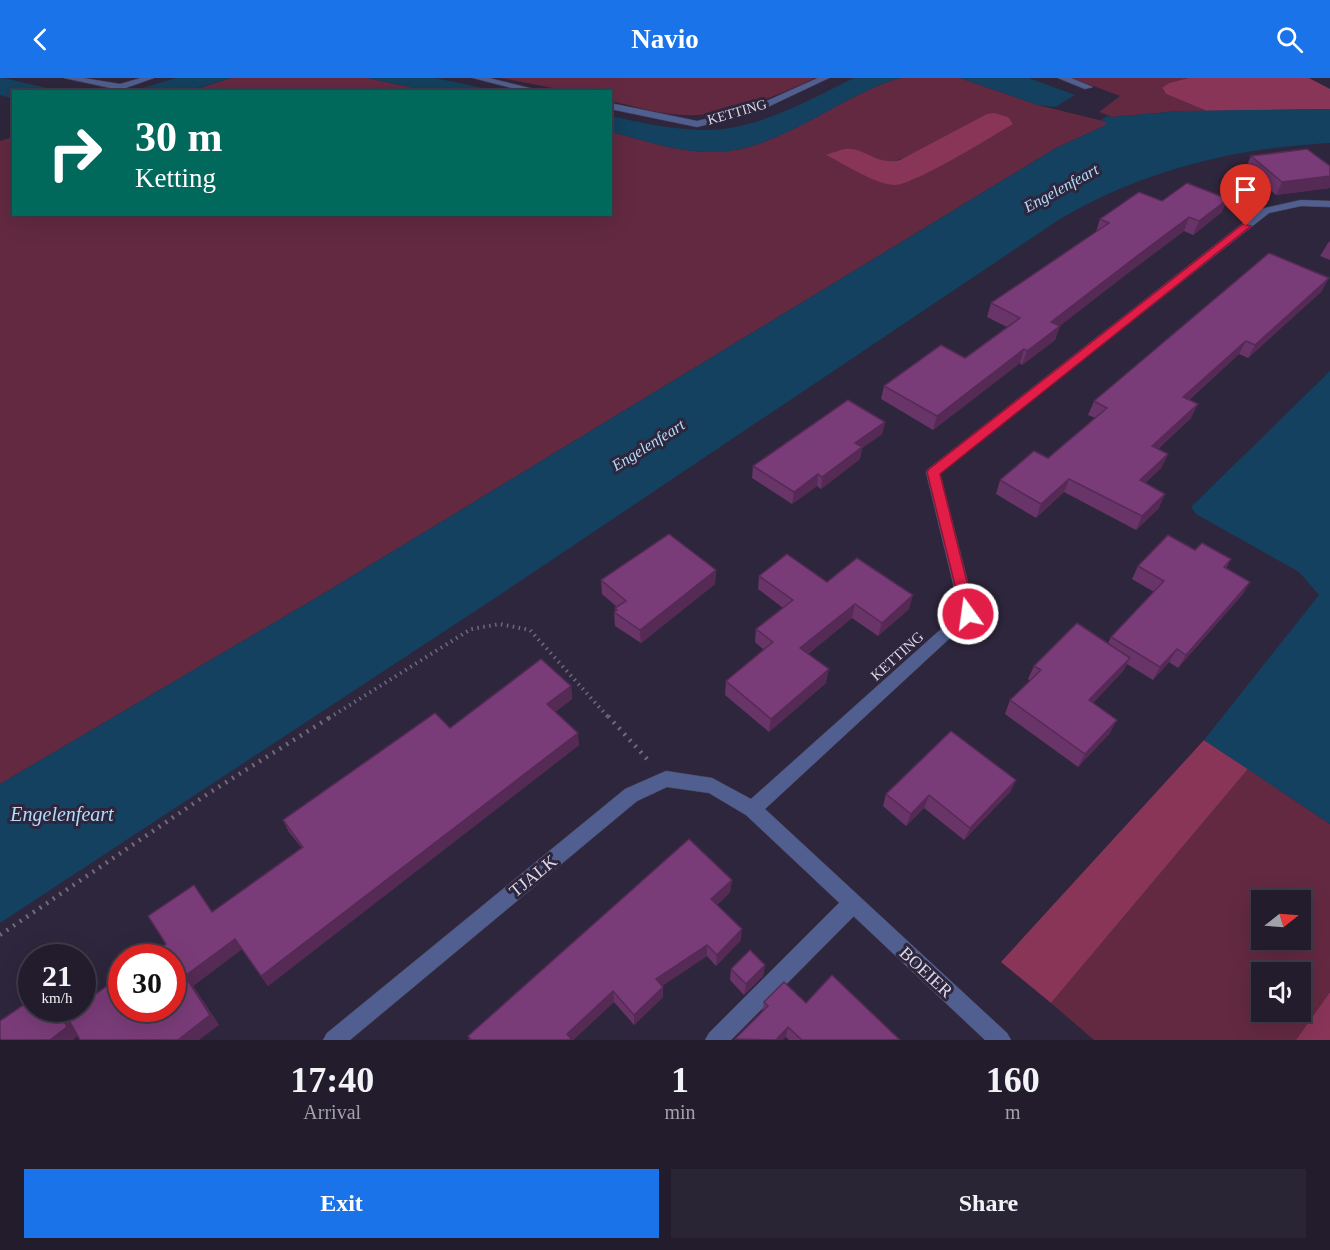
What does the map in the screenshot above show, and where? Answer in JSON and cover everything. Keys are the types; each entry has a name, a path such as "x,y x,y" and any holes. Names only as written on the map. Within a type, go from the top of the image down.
{"street":[{"path":"68,78 120,87 150,78"},
{"path":"477,78 533,90"},
{"name":"KETTING","path":"612,106 697,124 754,110 825,78"},
{"path":"1062,78 1088,87"},
{"name":"KETTING","path":"752,809 968,614 933,472 1265,211 1301,203 1330,204"},
{"path":"666,779 712,786 752,809"},
{"name":"TJALK","path":"334,1040 631,795 666,779"},
{"name":"BOEIER","path":"752,809 1000,1040"},
{"path":"716,1040 852,904"}],"path":[{"path":"0,934 209,793 471,629 487,623 507,623 530,630 666,779"}],"shaded area":[{"path":"231,78 367,78 424,90 193,90"},
{"path":"501,78 815,78 743,107 697,115 653,111 612,101 612,90 563,90"},
{"path":"900,78 960,78 1038,105 1107,122 1106,125 1056,148 326,592 0,784 0,141 12,137 12,216 612,216 612,132 701,152 738,149 762,143 786,133 854,97","holes":["1012,124 911,181 827,156 844,150 891,162"]},
{"path":"1072,78 1188,78 1169,83 1162,89 1166,94 1207,111 1112,117 1099,112 1120,96"},
{"path":"1188,78 1309,78 1330,89 1330,109 1207,111 1166,94 1162,88 1169,83"},
{"path":"994,113 1008,117 1013,124 918,178 904,183 886,184 826,155 843,149 852,149 884,161 900,160 987,114"},
{"path":"1204,740 1248,769 1051,1003 1001,962"},
{"path":"1248,769 1330,824 1330,992 1311,1019 1311,962 1251,962 1251,1022 1309,1022 1296,1040 1094,1040 1051,1003"},
{"path":"1330,992 1330,1040 1296,1040 1311,1022"}],"water":[{"path":"0,78 56,90 12,90 12,99 0,95"},
{"path":"176,78 231,78 190,90 135,90"},
{"path":"367,78 435,78 492,90 424,90"},
{"path":"854,78 900,78 854,97 786,133 762,143 738,149 701,152 612,132 612,116 658,126 707,130 746,125 801,104"},
{"path":"960,78 1029,78 1075,95 1055,107 1038,105"},
{"name":"Engelenfeart","path":"1330,109 1330,143 1259,150 1190,164 1124,187 1060,219 498,596 0,923 0,784 326,592 1056,148 1106,125 1106,122 1101,120 1107,116 1179,111"},
{"path":"1330,371 1330,824 1204,740 1319,595 1299,572 1196,514 1191,507"}],"building":[{"path":"1307,149 1330,166 1330,176 1282,182 1251,156"},
{"path":"1187,183 1228,199 1199,221 1189,217 1051,322 1060,326 1027,351 1024,349 937,416 884,386 941,345 965,358 1020,318 991,303 1109,223 1100,219 1139,192 1162,201"},
{"path":"1269,253 1329,278 1255,345 1246,341 1183,397 1198,404 1152,446 1168,454 1140,480 1165,494 1142,516 1069,479 1041,504 1000,480 1034,451 1048,458 1107,408 1094,401"},
{"path":"848,400 885,422 855,443 862,447 822,477 818,474 794,492 753,466"},
{"path":"669,534 716,570 640,630 614,612 617,610 615,608 626,601 601,580"},
{"path":"1168,535 1195,550 1202,543 1231,559 1224,567 1250,582 1186,655 1177,649 1160,667 1111,637 1164,581 1138,566"},
{"path":"787,554 827,582 857,558 913,595 882,623 855,604 800,648 829,669 771,719 726,681 773,642 756,629 793,600 759,576"},
{"path":"1077,623 1130,658 1089,700 1117,720 1085,754 1010,700 1041,670 1034,666"},
{"path":"541,659 571,686 547,704 578,733 261,976 235,939 186,975 186,944 166,944 148,916 194,885 212,912 303,847 283,820 435,713 450,728"},
{"path":"951,731 1016,780 970,828 929,795 911,814 886,794"},
{"path":"689,839 732,880 711,899 742,929 717,955 707,945 656,979 663,987 634,1015 613,991 567,1034 572,1040 471,1040 468,1036"},
{"path":"750,950 765,965 746,984 731,969"},
{"path":"832,975 900,1040 802,1040 788,1027 776,1040 735,1039 768,1006 764,1002 784,982 806,1003"},
{"path":"186,978 210,1015 178,1040 80,1040 70,1022 96,1022 96,994 108,985 108,1022 186,1022"},
{"path":"18,1009 18,1022 64,1022 67,1027 50,1040 1,1040 0,1021"}],"route":[{"path":"968,614 933,472 1246,226"}]}
